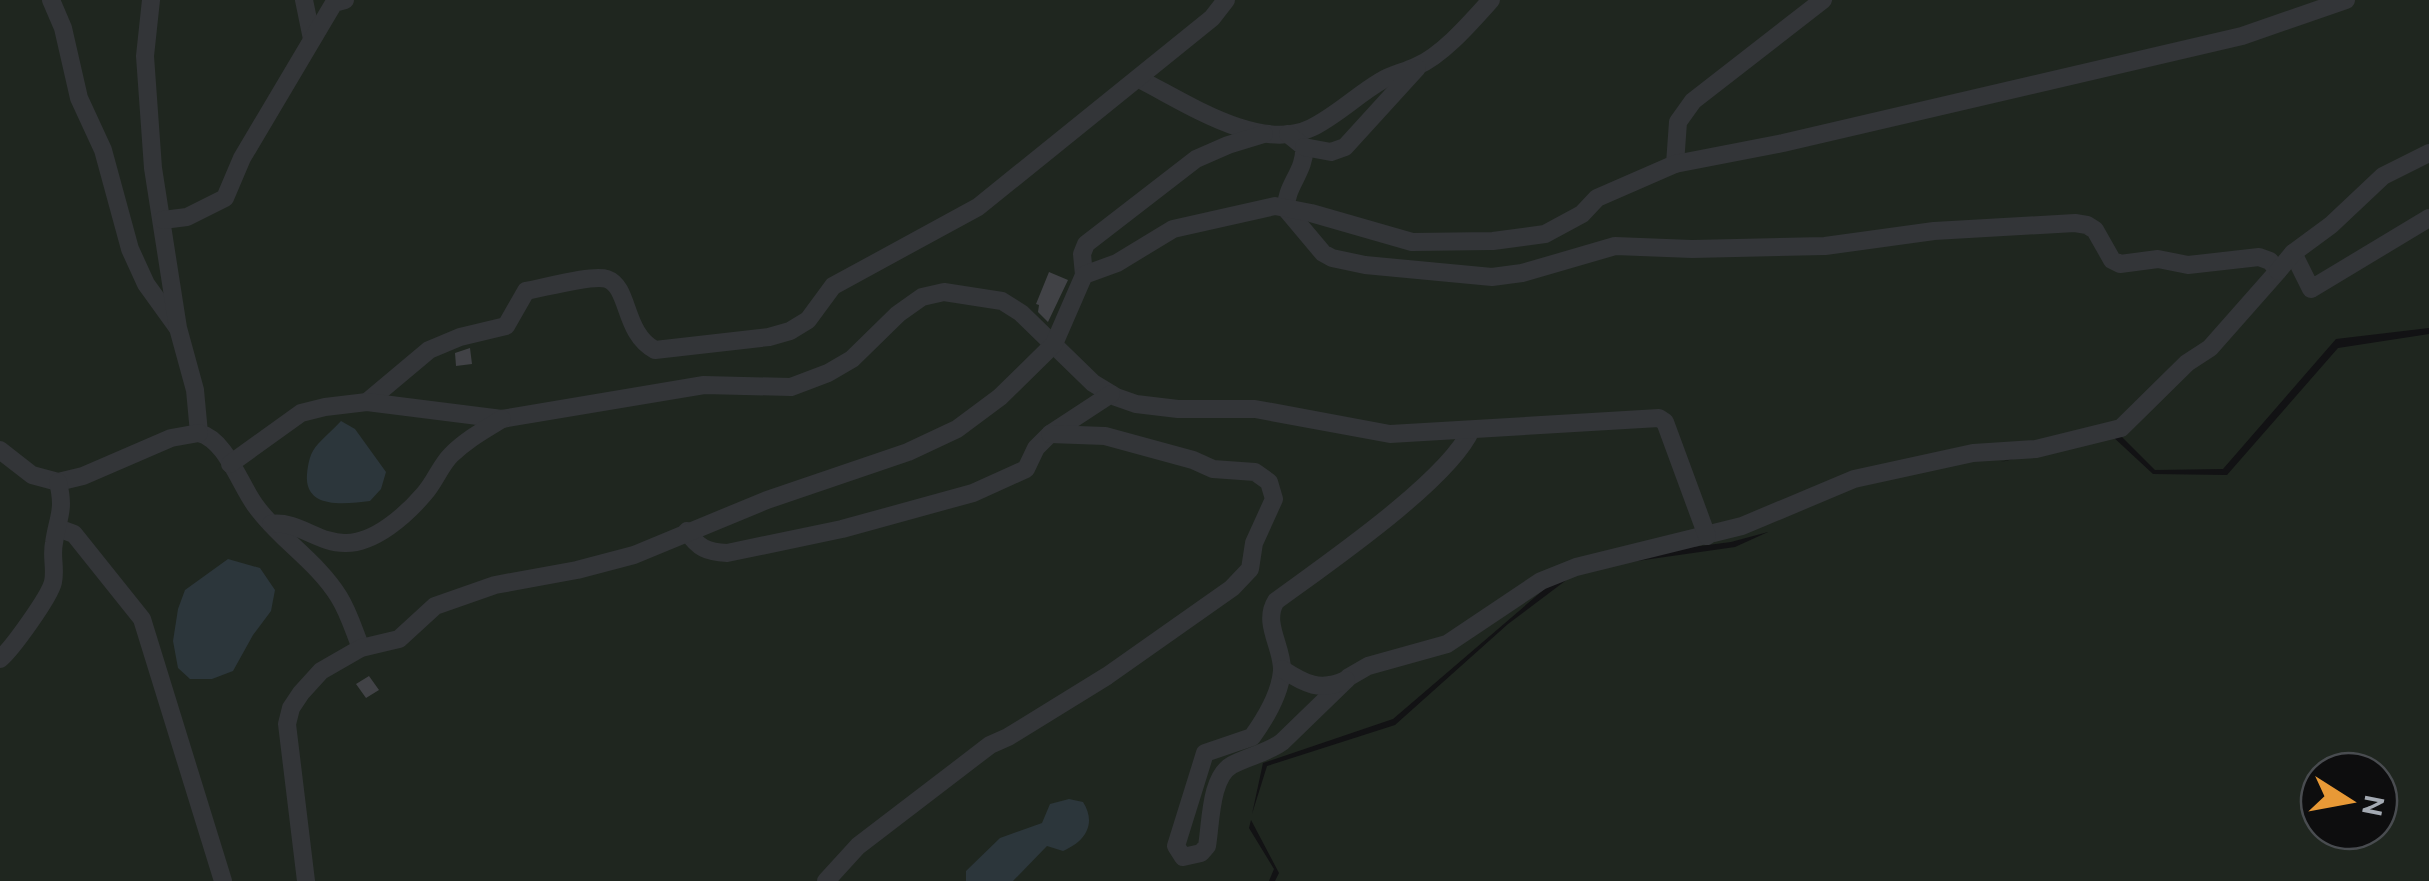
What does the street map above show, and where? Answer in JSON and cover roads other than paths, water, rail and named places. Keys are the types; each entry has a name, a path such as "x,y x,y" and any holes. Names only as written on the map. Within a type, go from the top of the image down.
{"lane":[{"path":"51,0 67,40 79,98 103,150 130,249 158,304 178,328"},
{"path":"151,0 146,56 153,168 178,328 195,390 198,432"},
{"path":"304,0 312,39"},
{"path":"163,220 187,217 224,198 242,158 312,39 334,4 345,0"},
{"path":"367,402 429,350 460,336 506,326 526,291 596,278 608,279 618,288 636,335 654,350 750,340 790,331 808,320 833,286 978,206 1139,79 1221,10 1226,0"},
{"path":"1288,134 1304,147 1331,152 1345,147 1418,66 1463,30 1491,0"},
{"path":"1675,164 1678,122 1693,101 1823,0"},
{"path":"1084,275 1117,263 1172,229 1275,206 1412,242 1493,241 1545,234 1582,214 1598,198 1675,164 1782,143 2242,36 2346,0"},
{"path":"1139,79 1243,129 1288,134 1312,128 1381,81 1418,66"},
{"path":"306,881 287,724 291,708 321,671 361,648 398,639 435,606 495,585 634,555 688,531 908,452 957,428 1000,397 1054,344 1084,275 1082,254 1086,244 1212,150 1264,134"},
{"path":"1304,147 1305,157 1287,193 1286,209 1323,253 1365,264 1492,277 1522,273 1615,246 1825,246 1934,231 2042,223 2088,225 2112,260 2120,264 2158,259 2188,264 2259,257 2270,260 2278,271"},
{"path":"1471,430 1458,452 1430,481 1276,600 1271,622 1282,669 1264,720 1252,737 1212,748 1201,759 1178,838 1178,852 1192,856 1202,853 1207,846 1220,776 1229,766 1270,751 1347,680 1368,666 1447,644 1542,581 1576,567 1742,526 1854,479 1972,453 2036,449 2121,428 2187,363 2210,348 2293,253 2331,226 2383,176 2429,153"},
{"path":"2293,253 2311,289 2429,218"},
{"path":"230,464 301,413 367,402 502,418 704,385 792,387 828,374 852,359 898,314 922,298 944,292 966,293 1002,301 1021,312 1093,383 1111,394 1150,406 1178,410 1255,409 1390,434 1659,418 1666,422 1707,536"},
{"path":"688,531 696,546 726,553 842,529 973,493 1026,468 1036,448 1050,434 1111,394"},
{"path":"270,524 282,522 327,540 346,543 370,538 426,492 448,458 502,418"},
{"path":"0,450 32,475 58,482 83,476 171,438 198,432 215,441 270,524 309,559 339,597 361,648"},
{"path":"826,881 858,846 990,745 1108,676 1232,588 1250,569 1254,544 1274,499 1269,482 1255,472 1213,470 1193,460 1105,436 1050,434"},
{"path":"0,659 14,646 52,587 56,567 52,548 63,516 58,482"},
{"path":"58,528 74,534 142,619 223,881"},
{"path":"1282,669 1301,682 1318,687 1347,680"},
{"path":"1300,726 1301,682"}]}
